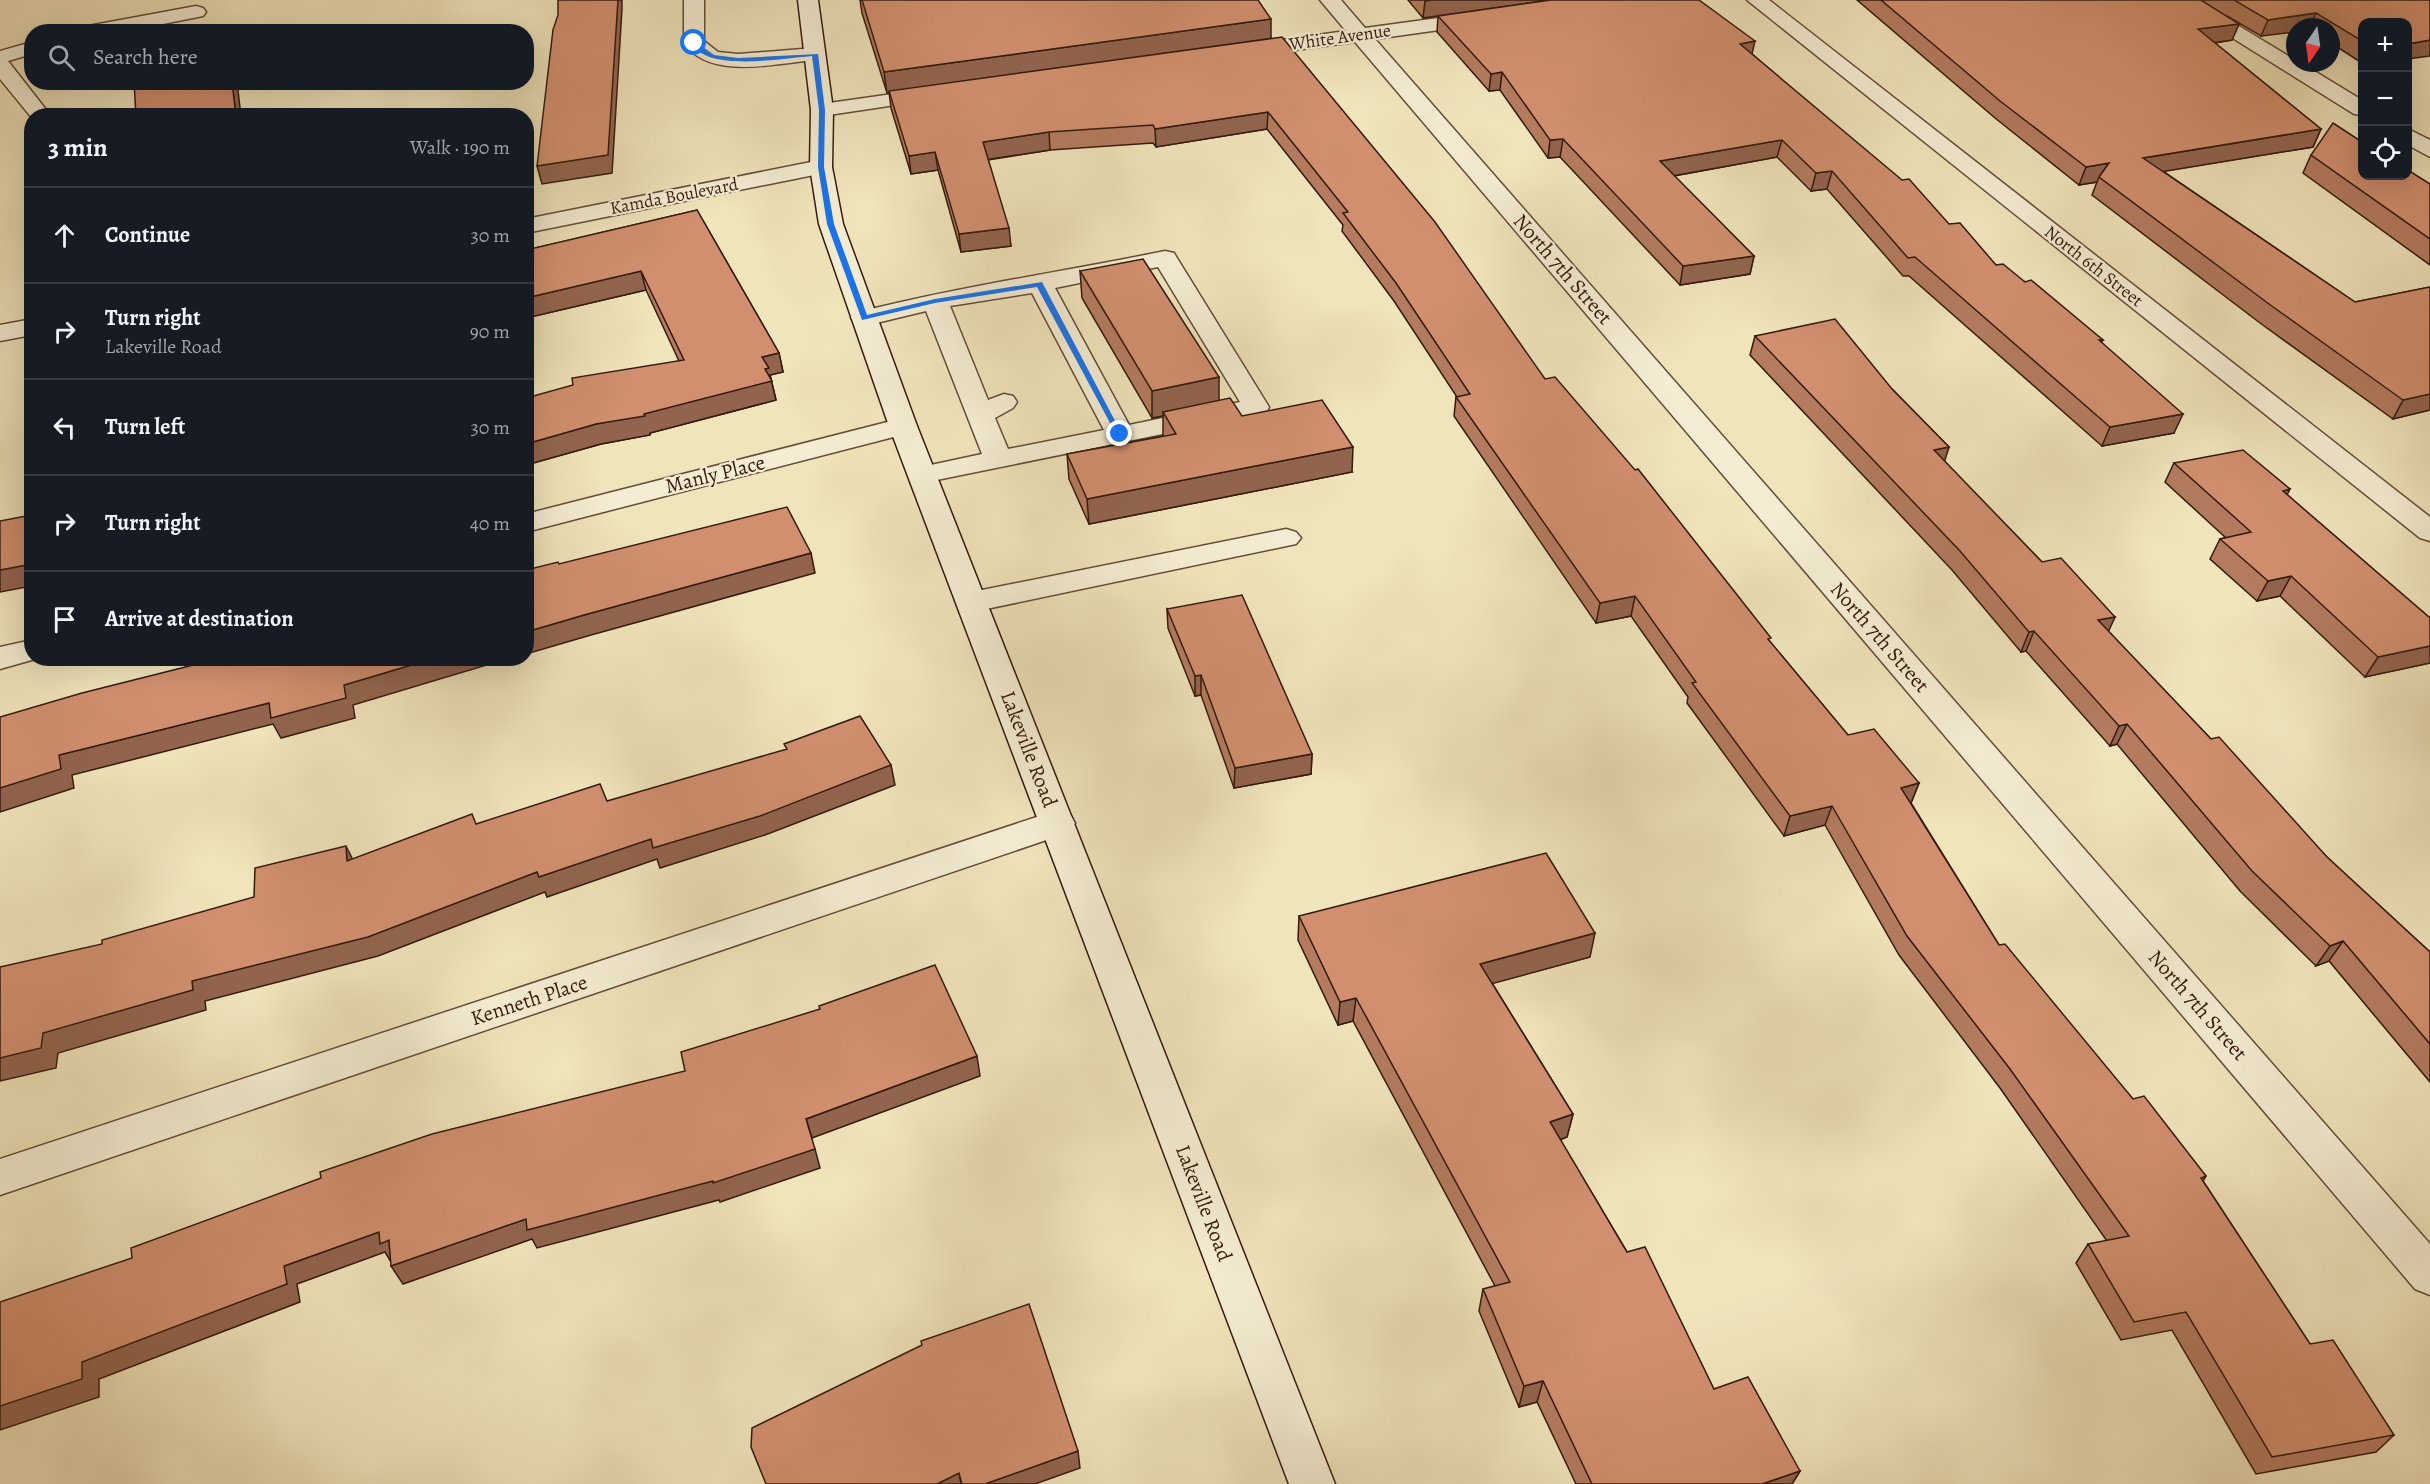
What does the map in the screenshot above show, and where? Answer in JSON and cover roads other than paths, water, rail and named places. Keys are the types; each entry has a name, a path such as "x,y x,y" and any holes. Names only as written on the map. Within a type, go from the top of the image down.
{"street":[{"path":"694,0 694,43 712,57 738,60 815,54"},
{"name":"Lakeville Road","path":"808,0 822,110 821,167 831,224 903,426 1312,1484"},
{"name":"North 7th Street","path":"1330,0 2430,1275"},
{"name":"North 6th Street","path":"1757,0 2430,532"},
{"path":"2182,0 2358,107"},
{"path":"131,24 196,12"},
{"name":"White Avenue","path":"1220,54 1502,15"},
{"path":"0,57 24,50"},
{"path":"0,64 35,108"},
{"path":"822,110 951,92"},
{"path":"2412,139 2430,150"},
{"name":"Kamda Boulevard","path":"534,224 821,167"},
{"path":"864,318 935,301 1040,284 1165,258 1256,407 922,475"},
{"path":"1040,284 1120,434"},
{"path":"935,301 975,367 981,415 998,459"},
{"path":"1035,334 1060,320"},
{"path":"0,333 24,328"},
{"path":"1055,372 1078,358"},
{"path":"981,415 1004,402"},
{"name":"Manly Place","path":"534,521 903,426"},
{"path":"972,602 1286,538"},
{"path":"0,658 24,652"},
{"name":"Kenneth Place","path":"0,1177 1058,824"}]}
